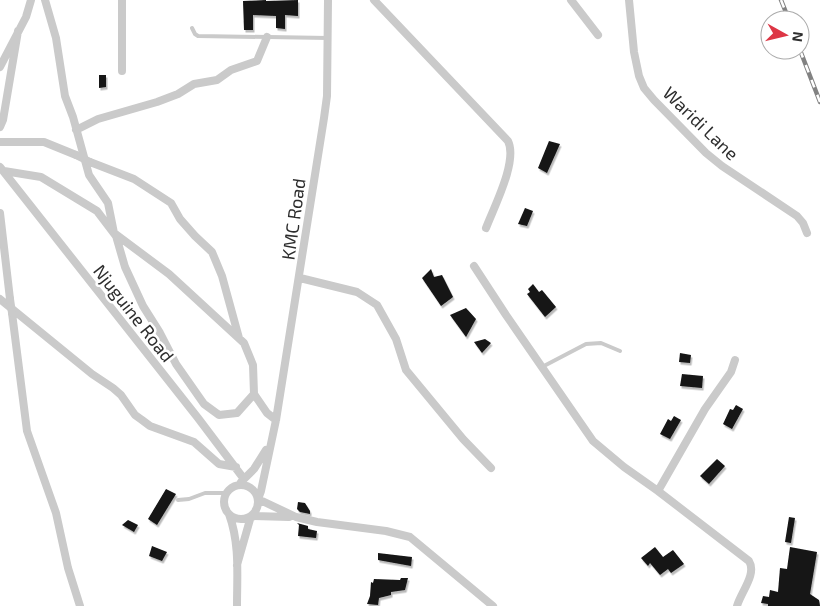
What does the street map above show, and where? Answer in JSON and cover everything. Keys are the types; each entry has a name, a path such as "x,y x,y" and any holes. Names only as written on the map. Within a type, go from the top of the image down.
{"street":[{"path":"0,67 26,17 31,0"},
{"path":"45,0 56,38 65,96 88,174 108,203 114,233 126,268 143,306 176,364 204,404 219,415 237,413 254,394"},
{"path":"122,0 122,71"},
{"name":"KMC Road","path":"258,499 276,420 300,278 326,104 328,0"},
{"path":"374,0 511,146 511,158 486,228"},
{"path":"571,0 598,35"},
{"name":"Waridi Lane","path":"629,0 636,64 644,88 666,114 706,152 733,174 798,216 807,233"},
{"path":"0,127 18,31"},
{"path":"76,130 98,119 178,94 194,84 217,80 231,70 257,61 267,37"},
{"path":"0,142 44,142 134,179 171,204 180,219 212,252 222,276 239,338"},
{"path":"1,170 41,177 97,211 114,233 169,274 244,343 253,365 254,394 267,413 276,420"},
{"name":"Njuguine Road","path":"1,170 244,479"},
{"path":"0,212 28,431 56,513 68,568 80,606"},
{"path":"474,266 593,441 624,467 749,561 752,566 751,573 737,606"},
{"path":"300,278 357,292 377,305 396,339 406,370 462,439 491,468"},
{"path":"0,299 92,374 114,388 135,415 142,420 167,433 194,442 219,464 236,467"},
{"path":"658,491 706,409 731,372 736,360"},
{"name":"KMC Road","path":"234,487 244,479 262,457 271,442"},
{"path":"237,565 251,516 256,509 258,499 256,493 247,486 241,485 234,487 226,493 224,505 235,530 237,606"},
{"path":"258,499 296,517 317,522 386,531 410,537 492,606"},
{"path":"229,514 238,519 251,516 296,517"}],"lane":[{"path":"192,28 194,34 198,36 328,38"},
{"path":"542,367 586,344 601,343 620,351"},
{"path":"178,500 189,499 205,493 226,493"}],"building":[{"path":"298,0 298,16 285,15 285,29 276,28 276,16 253,15 253,30 244,30 243,1"},
{"path":"99,75 106,75 106,87 99,88"},
{"path":"549,141 560,144 547,173 538,168"},
{"path":"525,208 533,211 527,226 518,224"},
{"path":"431,269 434,277 442,275 453,297 441,306 422,278"},
{"path":"533,284 539,292 542,290 556,307 545,317 527,294 530,292 528,289"},
{"path":"466,308 476,319 466,337 450,315"},
{"path":"485,339 491,343 482,353 474,342"},
{"path":"680,353 691,355 690,363 679,362"},
{"path":"682,374 703,376 702,388 680,386"},
{"path":"736,405 743,409 732,429 723,424 730,409 733,410"},
{"path":"674,416 681,420 670,439 660,434 668,419 671,421"},
{"path":"717,459 725,466 709,484 700,476"},
{"path":"166,489 176,494 157,525 148,519"},
{"path":"298,502 305,503 310,514 300,512 297,509"},
{"path":"789,517 795,518 791,543 785,542"},
{"path":"128,520 138,525 134,532 122,525"},
{"path":"297,523 317,531 316,538 298,536 299,525"},
{"path":"152,546 167,552 162,561 149,556"},
{"path":"655,547 663,557 673,550 684,564 671,573 668,569 660,575 650,563 648,566 641,558"},
{"path":"790,547 817,552 810,594 819,600 820,606 768,606 768,604 761,603 763,596 769,597 770,590 778,592 780,568 787,569"},
{"path":"378,553 412,557 411,566 378,560"},
{"path":"401,578 408,578 405,590 391,592 391,595 379,598 378,605 367,604 370,596 371,582 373,583 374,579 400,580"}],"railway":[{"path":"781,0 785,10"},
{"path":"804,60 820,102"}]}
